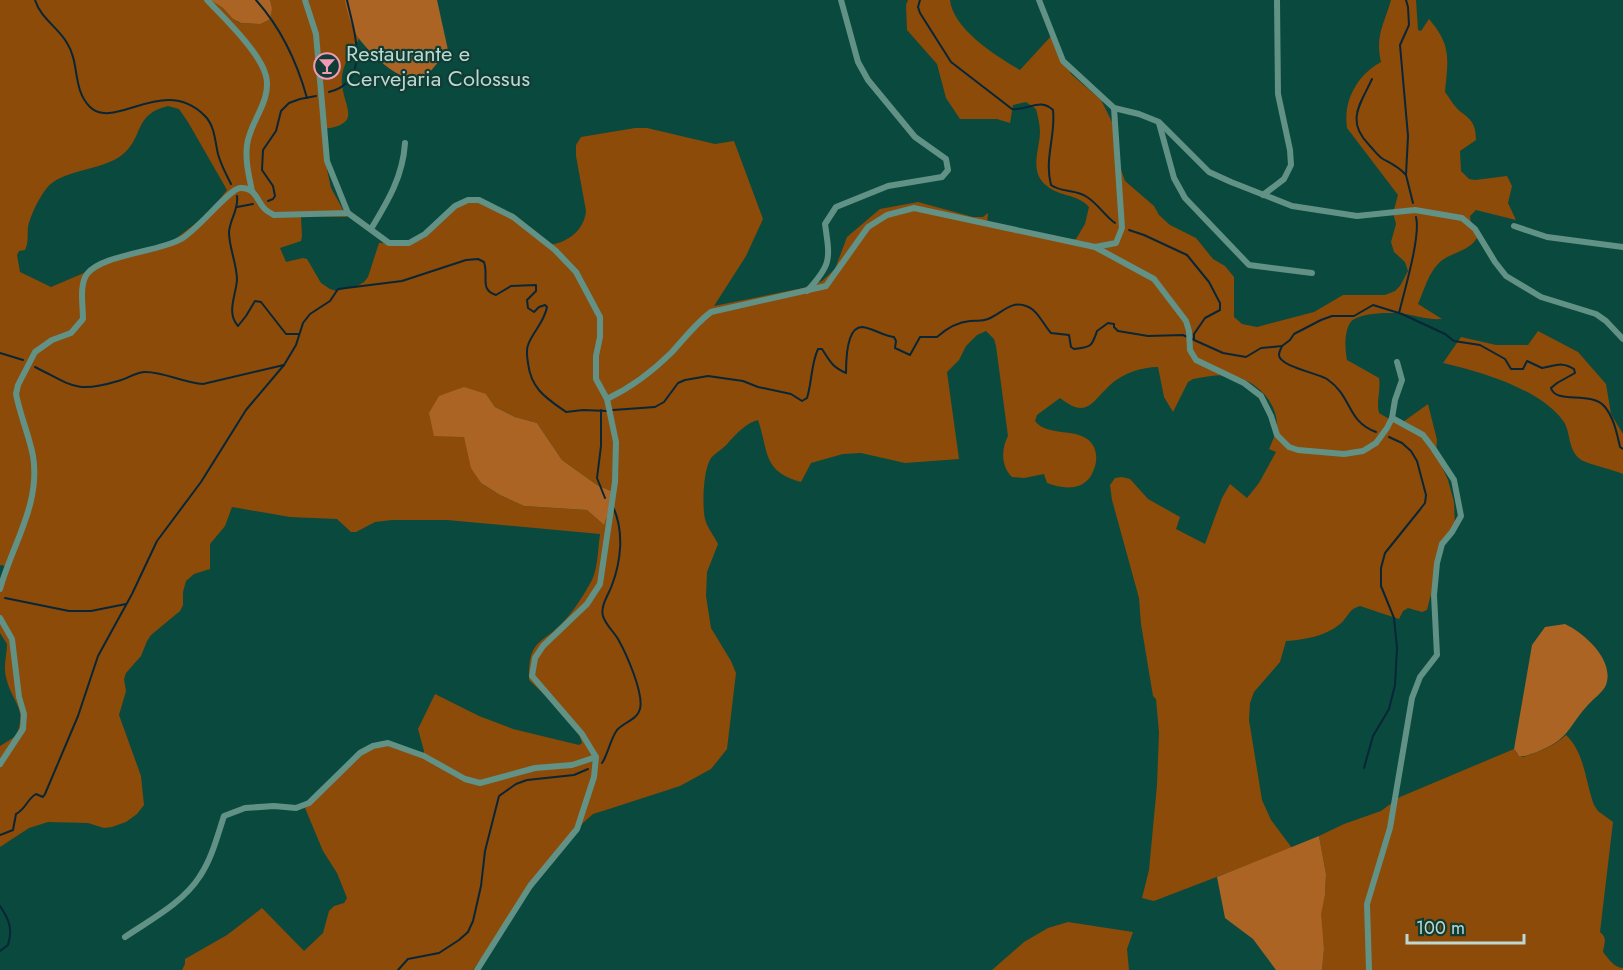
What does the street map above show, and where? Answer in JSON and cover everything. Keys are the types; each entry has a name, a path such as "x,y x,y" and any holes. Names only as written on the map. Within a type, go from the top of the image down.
{"street":[{"path":"207,0 237,31 266,75 267,92 247,145 247,166 252,191 264,210 274,215 348,213"},
{"path":"305,0 316,34 327,160 348,213 389,243 409,243 425,234 455,206 468,200 479,200 513,217 555,250 576,272 600,317 596,379 607,399 616,442 615,482 600,584 587,604 543,646 535,658 532,676 582,734 596,757 594,777 577,829 530,886 477,970"},
{"path":"807,292 823,273 830,256 825,224 836,207 888,186 942,177 948,170 946,159 915,137 868,80 858,62 841,0"},
{"path":"1039,0 1062,62 1114,108 1159,122 1209,172 1292,206 1357,216 1415,210 1462,218 1475,229 1506,276 1541,297 1596,314 1623,339"},
{"path":"1263,195 1284,179 1291,165 1278,94 1277,0"},
{"path":"1095,247 1116,243 1122,228 1114,108"},
{"path":"1159,122 1174,178 1185,198 1249,265 1312,273"},
{"path":"371,229 399,178 404,164 405,143"},
{"path":"0,589 24,528 34,480 33,458 16,394 34,352 52,340 71,333 83,320 84,282 86,275 96,266 107,261 162,248 183,238 237,188 252,191"},
{"path":"607,399 632,386 651,372 672,352 697,322 711,312 826,286 868,227 887,215 914,208 1095,247 1154,279 1186,321 1190,350 1196,360 1244,383 1261,396 1277,435 1289,447 1298,450 1344,454 1363,451 1376,443 1392,417 1402,380 1397,362"},
{"path":"1514,226 1547,237 1623,247"},
{"path":"1369,970 1367,904 1390,828 1412,698 1420,677 1437,655 1434,595 1437,563 1442,544 1461,516 1454,480 1433,448 1423,435 1392,417"},
{"path":"0,618 12,639 19,697 24,714 23,729 0,765"},
{"path":"125,938 165,910 199,879 209,860 224,816 245,808 274,806 296,808 309,803 360,753 373,746 388,743 424,756 465,778 480,783 535,768 572,765 596,757"}],"shaded area":[{"path":"0,0 210,0 240,23 259,24 272,8 270,0 345,0 359,39 347,60 342,78 348,114 343,123 323,129 324,155 331,188 347,217 301,216 301,241 280,248 286,262 307,259 321,283 336,291 364,282 368,277 379,243 411,241 461,205 482,203 495,207 547,245 567,239 578,231 586,211 576,145 581,137 635,128 647,128 715,144 734,141 763,219 746,256 714,306 803,288 822,281 835,269 847,237 880,209 918,202 973,217 983,217 988,213 987,224 1070,241 1076,239 1085,224 1089,207 1080,200 1052,190 1041,180 1036,161 1040,130 1036,109 1026,102 1013,105 1010,123 997,119 960,119 946,98 937,64 907,30 906,5 908,0 950,0 959,21 977,41 1020,70 1052,35 1071,74 1101,100 1112,122 1119,164 1125,181 1154,206 1159,215 1170,225 1196,238 1213,259 1225,266 1234,277 1234,317 1242,324 1257,327 1314,312 1343,295 1385,295 1400,286 1408,271 1405,262 1394,252 1391,242 1396,224 1393,213 1398,195 1347,128 1346,118 1350,99 1359,81 1372,67 1381,62 1380,37 1391,0 1416,0 1418,30 1421,31 1429,19 1442,37 1447,53 1445,92 1456,108 1471,120 1476,135 1476,140 1460,151 1461,171 1469,179 1475,180 1507,176 1512,186 1508,203 1516,220 1476,210 1470,216 1477,238 1470,246 1441,261 1430,275 1418,304 1442,319 1399,313 1376,314 1354,319 1347,331 1345,346 1347,360 1379,378 1379,413 1391,420 1403,422 1428,404 1437,440 1436,454 1448,480 1454,502 1455,525 1443,546 1427,610 1422,612 1408,608 1403,611 1399,619 1360,606 1353,609 1343,622 1328,632 1286,641 1280,662 1254,692 1250,703 1249,720 1262,800 1271,820 1292,848 1154,901 1142,898 1149,870 1157,785 1159,733 1156,699 1153,696 1139,598 1110,485 1115,478 1130,479 1148,499 1180,517 1176,529 1205,544 1222,498 1230,484 1247,498 1259,483 1276,452 1269,449 1277,427 1274,409 1263,393 1240,378 1222,375 1193,379 1188,382 1173,412 1164,397 1158,367 1146,368 1121,377 1093,403 1083,408 1069,404 1060,398 1037,415 1035,421 1049,430 1082,436 1094,447 1096,461 1091,476 1075,487 1061,487 1047,483 1044,474 1024,478 1012,477 1008,473 1003,458 1008,436 996,346 994,339 986,331 977,335 966,346 959,360 947,372 959,459 905,463 861,453 843,454 811,463 801,482 779,472 773,466 766,451 758,420 745,426 711,458 706,471 704,488 705,519 718,544 707,572 706,596 711,628 736,673 727,749 711,769 680,786 593,814 562,847 473,970 182,970 185,959 227,935 262,908 304,951 323,933 329,911 334,906 344,903 347,898 337,873 323,851 305,808 365,752 386,744 422,758 424,751 418,729 435,694 479,716 513,729 579,745 582,743 576,725 529,680 529,666 534,649 569,616 592,580 597,563 600,534 447,520 375,522 356,532 351,532 337,519 290,517 232,507 225,526 210,544 210,569 194,574 186,581 180,611 151,635 141,656 126,673 124,679 126,691 119,715 141,776 144,805 126,822 112,827 104,828 88,823 48,822 29,828 0,847 0,746 16,736 20,712 5,673 7,644 0,633 0,589 5,566 0,565","holes":["168,106 179,109 227,190 208,214 166,246 152,252 119,258 51,287 20,272 17,255 19,251 25,250 31,218 46,189 61,178 104,164 122,155 134,141 149,115","486,394 495,407 515,417 537,423 562,460 597,485 611,491 603,524 587,510 524,506 500,495 481,483 472,468 464,436 434,436"]},
{"path":"210,0 270,0 272,8 270,19 260,24 241,23"},
{"path":"345,0 437,0 448,50 425,78 416,80 398,74 372,54 360,40 350,21"},
{"path":"1538,331 1578,352 1606,384 1611,414 1623,434 1623,474 1580,459 1573,451 1564,422 1541,400 1492,377 1443,363 1461,337 1496,345 1528,345"},
{"path":"464,387 486,394 495,407 515,417 537,423 562,460 597,485 611,491 609,510 604,525 587,510 524,506 481,483 471,468 464,437 434,436 429,413 439,396"},
{"path":"1565,624 1581,634 1596,648 1606,666 1608,676 1606,685 1555,743 1526,756 1519,756 1514,749 1532,645 1545,627"},
{"path":"1566,735 1581,759 1594,805 1598,811 1613,822 1600,932 1605,939 1603,952 1623,970 1322,970 1324,949 1320,914 1325,895 1326,874 1319,836 1381,811 1400,797 1514,749 1523,757 1552,745"},
{"path":"1319,836 1326,874 1321,914 1324,949 1322,970 1276,970 1253,939 1225,918 1217,877"},
{"path":"1068,922 1133,932 1127,949 1129,970 992,970 1024,942 1048,928"}],"waterway":[{"path":"35,0 45,18 67,43 74,59 78,84 84,100 90,107 100,113 113,113 157,101 173,100 189,105 205,116 211,124 219,158 231,184"},
{"path":"256,0 273,22 287,46 307,98"},
{"path":"329,92 343,86 351,77 356,66 356,39 347,0"},
{"path":"920,0 918,7 920,13 951,62 1012,109 1039,104 1053,110 1049,156 1051,185 1087,197 1115,223"},
{"path":"1406,0 1409,25 1400,45 1408,136 1406,175 1413,203"},
{"path":"1372,79 1357,113 1358,129 1379,156 1406,175"},
{"path":"268,201 275,196 273,186 262,170 263,150 276,131 281,111 289,103 316,96"},
{"path":"237,196 237,205 229,232 237,274 232,310 234,321 238,326 255,301 261,302 286,334 299,334"},
{"path":"237,207 253,204"},
{"path":"1399,313 1414,250 1416,217"},
{"path":"1129,230 1187,255 1209,282 1220,303 1220,310 1205,318 1194,334 1194,339"},
{"path":"0,835 13,830 16,814 33,796 36,794 43,797 45,794 78,716 98,656 132,594 157,541 201,482 246,410 284,365 296,345 303,323 310,314 330,301 338,289 402,281 466,260 478,259 484,262 486,286 491,293 496,295 511,286 536,285 536,291 527,300 528,308 534,312 539,307 545,305 547,307 527,349 532,380 546,397 566,412 607,411"},
{"path":"613,410 655,407 664,402 678,383 708,376 743,381 758,387 791,394 802,401 807,398 818,349 822,349 829,360 846,373 848,346 857,328 862,327 894,337 895,348 910,355 920,337 937,337 956,324 985,320 1016,305 1026,306 1033,310 1051,333 1069,335 1071,347 1074,349 1090,345 1097,331 1108,323 1114,324 1118,331 1148,336 1183,335 1223,353 1246,357 1261,348 1282,346 1294,334 1321,320 1332,316 1354,316 1373,305 1402,314 1445,334 1454,341 1480,345 1505,359 1511,369 1523,369 1527,361 1542,368 1562,365 1574,369 1575,373 1551,388 1554,393 1599,402 1608,411 1620,447 1623,449"},
{"path":"1282,346 1279,355 1285,363 1327,379 1341,393 1359,422 1376,432"},
{"path":"0,353 23,360"},
{"path":"35,367 74,386 92,387 144,372 158,373 203,384 284,365"},
{"path":"601,410 601,446 597,478 605,498"},
{"path":"1364,768 1373,736 1389,709 1395,685 1397,648 1394,618 1381,586 1381,568 1385,553 1425,503 1426,495 1417,461 1411,451 1402,443 1389,437"},
{"path":"602,763 617,730 636,716 641,702 630,663 602,612 611,589 619,557 620,537 614,509"},
{"path":"5,598 69,611 91,611 126,604"},
{"path":"398,970 408,959 439,953 468,932 473,921 481,886 485,851 499,796 516,784 527,780 574,775 588,769"},
{"path":"0,906 10,929 8,945 0,951"}],"place":[{"name":"Restaurante e Cervejaria Colossus","path":"327,66"}]}
